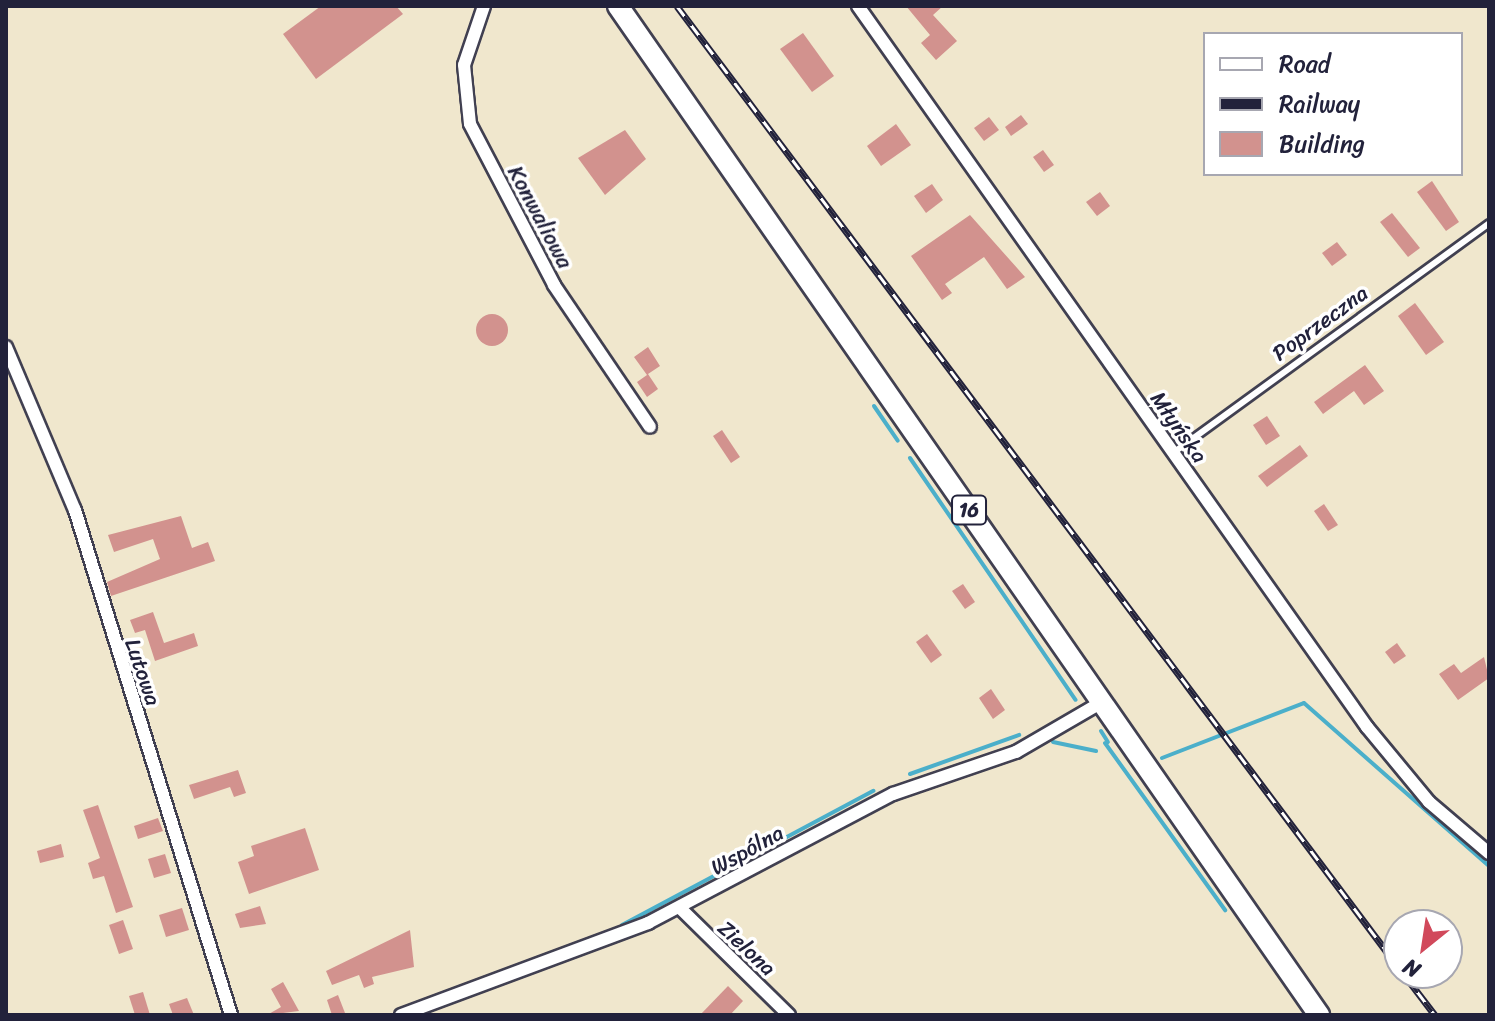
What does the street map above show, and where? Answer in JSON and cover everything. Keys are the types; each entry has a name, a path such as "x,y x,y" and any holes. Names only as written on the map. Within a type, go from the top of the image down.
{"main road":[{"name":"16","path":"618,6 1319,1015"}],"street":[{"name":"Konwaliowa","path":"484,6 464,65 470,124 554,285 650,427"},
{"name":"Młyńska","path":"858,6 1367,727 1429,802 1489,853"},
{"name":"Lutowa","path":"6,347 75,510 231,1015"},
{"name":"Wspólna","path":"401,1015 680,908 893,794 1016,752 1102,702"},
{"name":"Zielona","path":"680,908 789,1015"}],"lane":[{"name":"Poprzeczna","path":"1173,453 1489,223"}],"building":[{"path":"321,6 396,6 403,14 316,79 283,34"},
{"path":"906,6 943,6 933,15 957,41 936,60 921,43 930,35"},
{"path":"803,33 834,76 812,92 780,49"},
{"path":"1021,115 1028,124 1011,136 1005,127"},
{"path":"989,117 999,130 984,141 974,128"},
{"path":"896,124 911,145 881,166 867,146"},
{"path":"625,130 646,159 605,195 578,158"},
{"path":"1043,150 1054,165 1044,172 1033,157"},
{"path":"1432,181 1459,222 1446,231 1417,192"},
{"path":"932,184 943,200 926,213 914,196"},
{"path":"1100,192 1110,206 1097,216 1086,202"},
{"path":"1392,213 1420,248 1408,257 1380,222"},
{"path":"970,215 1025,277 1007,289 984,257 945,284 952,293 942,300 911,256"},
{"path":"1337,242 1347,255 1332,266 1322,253"},
{"path":"1415,303 1444,342 1426,355 1398,316"},
{"path":"492,314 503,319 508,330 503,341 492,346 481,341 476,330 481,319"},
{"path":"648,347 660,366 648,374 658,389 647,397 637,382 647,375 634,357"},
{"path":"1365,365 1384,391 1364,405 1354,391 1323,414 1314,402"},
{"path":"1267,416 1280,436 1266,445 1253,425"},
{"path":"722,430 740,457 731,463 713,436"},
{"path":"1300,445 1308,456 1267,487 1258,476"},
{"path":"1324,504 1338,525 1328,531 1314,511"},
{"path":"181,516 192,548 208,542 215,561 111,596 107,582 160,559 153,539 114,552 108,535"},
{"path":"963,584 975,602 965,609 952,591"},
{"path":"153,612 164,643 194,633 198,646 155,661 145,630 135,633 130,620"},
{"path":"927,634 942,655 931,663 916,642"},
{"path":"1397,643 1406,656 1394,664 1385,652"},
{"path":"1484,657 1489,678 1458,700 1439,674 1454,664 1461,673"},
{"path":"991,689 1005,710 993,719 979,698"},
{"path":"238,770 246,793 234,797 230,787 194,799 189,785"},
{"path":"98,805 133,907 116,913 104,876 93,879 88,863 100,858 83,810"},
{"path":"158,818 163,831 138,839 134,826"},
{"path":"305,828 319,870 249,894 238,862 254,856 251,846"},
{"path":"61,844 64,857 40,863 37,851"},
{"path":"165,854 171,873 154,878 148,859"},
{"path":"260,906 266,924 240,928 235,914"},
{"path":"182,908 189,930 166,937 159,915"},
{"path":"123,920 133,949 119,954 109,925"},
{"path":"410,930 414,967 372,977 374,984 364,988 359,975 332,985 326,971"},
{"path":"283,982 299,1011 267,1015 281,1007 271,989"},
{"path":"728,986 743,1001 730,1015 700,1015"},
{"path":"143,992 150,1015 135,1015 129,996"},
{"path":"338,995 345,1013 332,1015 327,1000"},
{"path":"187,998 194,1015 173,1015 169,1004"}],"waterway":[{"path":"874,406 898,441"},
{"path":"910,458 1076,700"},
{"path":"1162,758 1304,703 1489,866"},
{"path":"1101,731 1108,742"},
{"path":"910,774 1019,735"},
{"path":"1053,742 1096,751"},
{"path":"1105,743 1225,910"},
{"path":"622,925 873,791"}],"railway":[{"path":"677,6 1383,947"},
{"path":"1415,989 1435,1015"}]}
